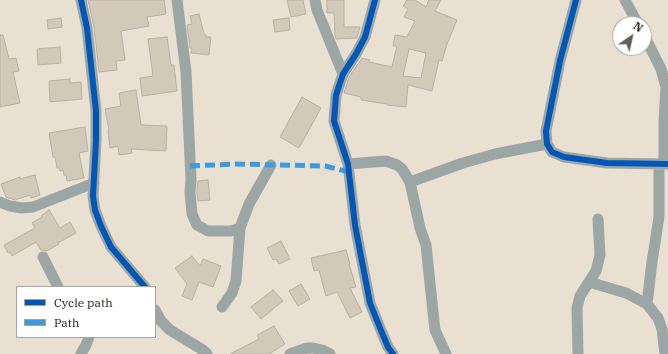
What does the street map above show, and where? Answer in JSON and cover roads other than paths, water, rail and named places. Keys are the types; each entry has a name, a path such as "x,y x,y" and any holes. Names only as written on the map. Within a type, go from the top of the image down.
{"street":[{"path":"81,0 87,28 96,110 93,196 95,210 111,247 144,286"},
{"path":"177,0 186,72 192,214 197,224 208,231 231,231 240,228"},
{"path":"315,0 317,10 343,74"},
{"path":"375,0 365,37 343,74 336,95 334,121 348,164 355,225 370,302 380,328 393,354"},
{"path":"576,0 560,61 546,131 547,144 552,152 564,157 607,163 664,164"},
{"path":"625,0 634,16"},
{"path":"647,304 659,217 664,164 666,86 661,69 652,49"},
{"path":"410,182 463,163 494,154 547,144"},
{"path":"348,164 386,161 397,165 402,169 410,182 420,228 426,245 436,330 446,354"},
{"path":"222,307 232,293 236,282 240,228 249,204 271,165"},
{"path":"0,199 10,206 22,208 33,206 94,183"},
{"path":"578,354 577,308 580,296 596,271 600,255 598,219"},
{"path":"43,257 58,286"},
{"path":"589,282 626,293 647,304 658,318 662,329 665,354"},
{"path":"156,312 161,321 170,330 207,354"},
{"path":"80,354 86,345 88,338"},
{"path":"290,354 306,348 322,350 330,354"}]}
